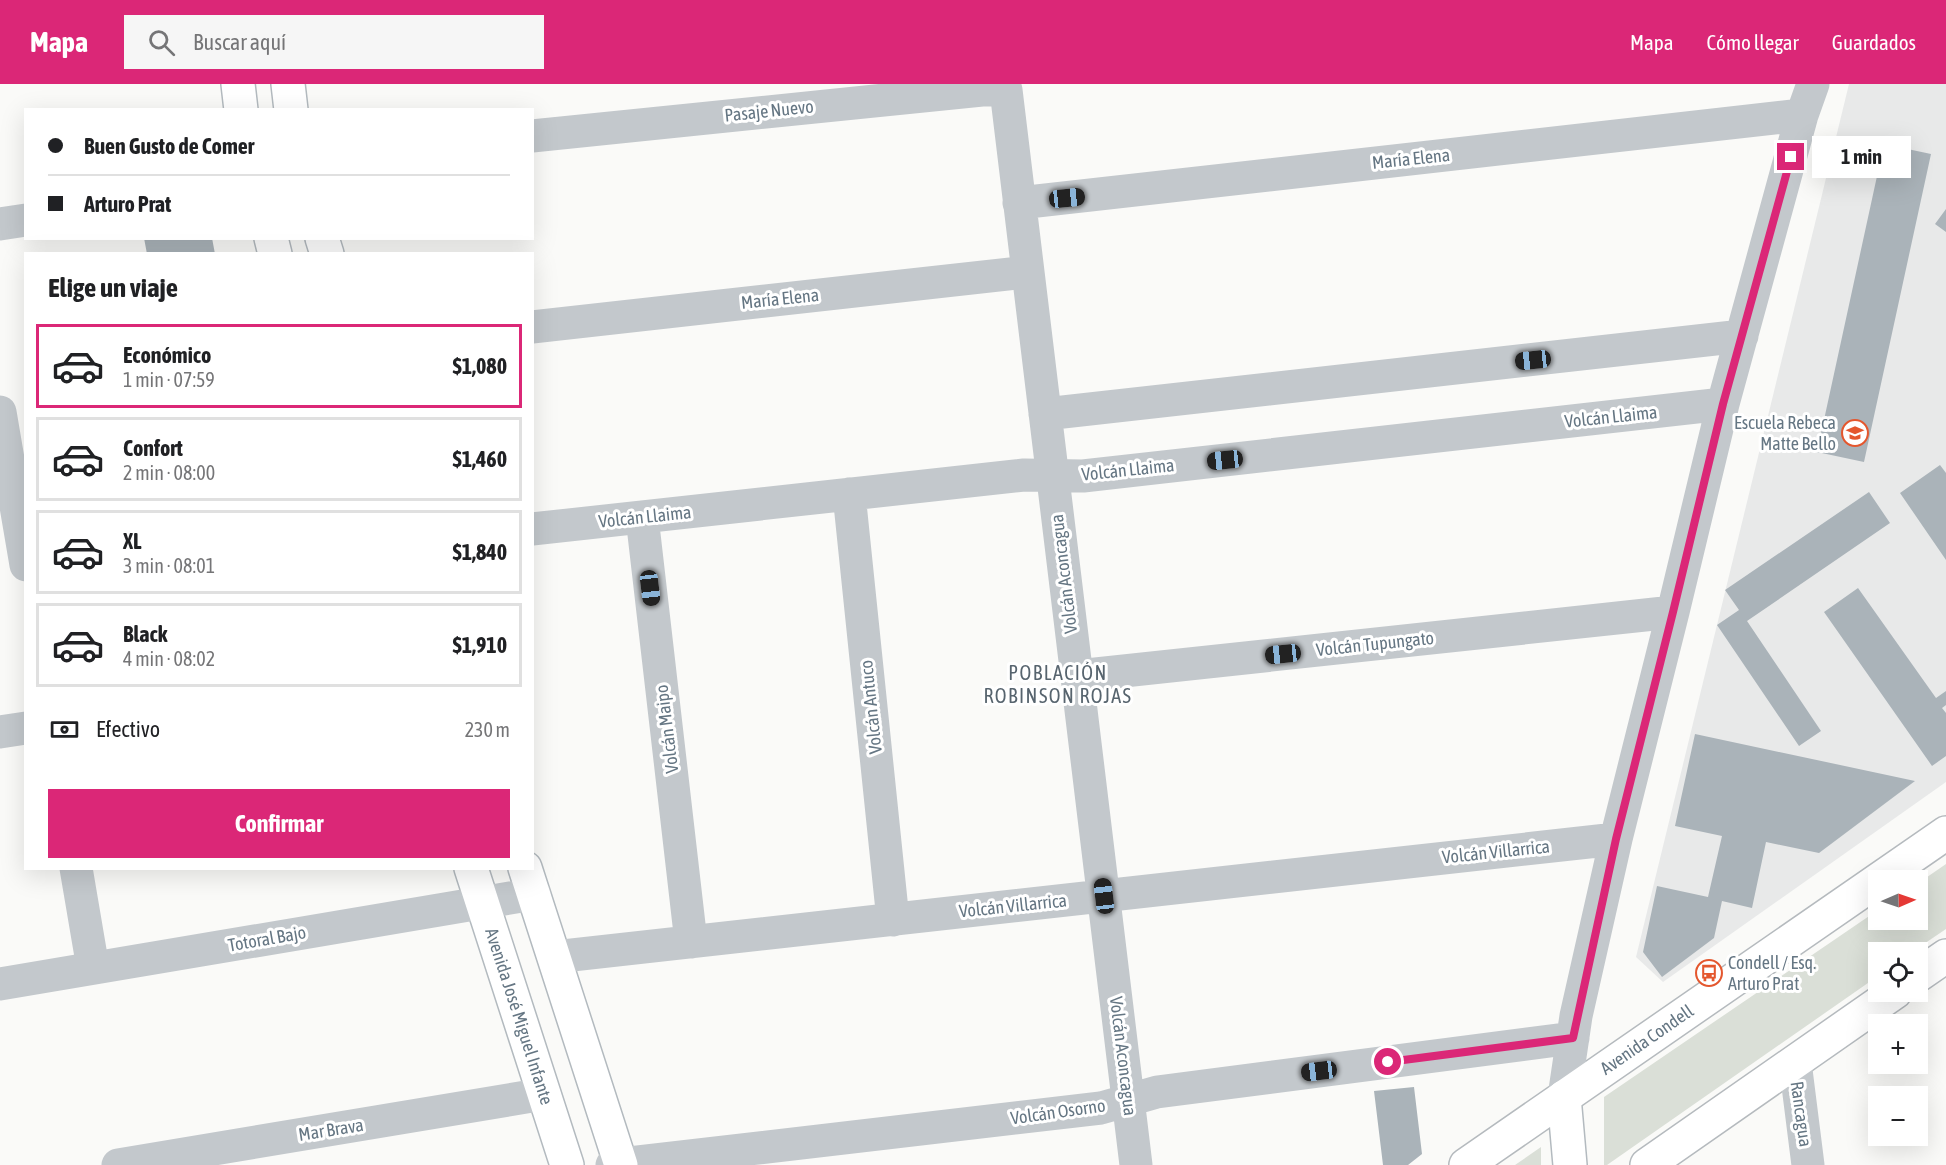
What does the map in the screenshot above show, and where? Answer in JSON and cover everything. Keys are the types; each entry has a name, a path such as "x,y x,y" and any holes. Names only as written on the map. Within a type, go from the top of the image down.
{"main road":[{"path":"238,84 241,108"},
{"path":"288,84 291,108"},
{"name":"Avenida Condell","path":"1466,1165 1946,833"},
{"name":"Avenida José Miguel Infante","path":"472,870 567,1165"},
{"path":"530,881 618,1165"},
{"path":"1928,968 1946,956"},
{"path":"1647,1165 1881,1002"},
{"path":"1564,1097 1570,1165"}],"street":[{"path":"1564,1097 1573,1038 1616,839 1723,404 1802,115 1813,84"},
{"name":"Pasaje Nuevo","path":"534,136 982,90 1006,90"},
{"name":"Volcán Aconcagua","path":"1006,90 1136,1165"},
{"name":"María Elena","path":"1019,203 1802,115"},
{"path":"0,224 24,220"},
{"name":"María Elena","path":"534,327 1027,272"},
{"path":"1045,414 1742,336"},
{"path":"0,407 24,403"},
{"name":"Volcán Llaima","path":"534,529 1024,475 1083,476 1723,404"},
{"path":"0,412 24,553"},
{"name":"Volcán Antuco","path":"849,494 893,920"},
{"name":"Volcán Maipo","path":"642,517 691,942"},
{"name":"Volcán Tupungato","path":"1077,676 1673,612"},
{"path":"0,732 24,728"},
{"name":"Volcán Villarrica","path":"554,957 1616,839"},
{"path":"76,870 93,968"},
{"name":"Totoral Bajo","path":"0,984 482,903 530,881"},
{"name":"Volcán Osorno","path":"618,1165 1101,1108 1157,1092 1573,1038"},
{"name":"Rancagua","path":"1795,1062 1808,1165"},
{"name":"Mar Brava","path":"118,1165 176,1160 544,1094"}],"shaded area":[{"name":"Escuela Rebeca Matte Bello","path":"1849,84 1946,84 1946,782 1663,982 1636,957"},
{"path":"1946,864 1946,929 1927,942 1868,942 1868,983 1604,1165 1604,1097 1868,917 1868,930 1928,930 1928,876"},
{"path":"1541,1147 1541,1165 1515,1165"}],"building":[{"path":"1884,144 1931,154 1864,462 1817,452"},
{"path":"1946,209 1946,232 1935,224"},
{"path":"144,240 212,240 215,252 147,252"},
{"path":"1940,465 1946,473 1946,560 1900,493"},
{"path":"1869,492 1890,523 1747,621 1821,731 1799,746 1717,625 1739,610 1725,590"},
{"path":"1858,588 1936,698 1946,691 1946,705 1942,708 1946,713 1946,756 1932,766 1824,612"},
{"path":"1695,734 1915,781 1819,853 1766,842 1752,908 1722,901 1714,938 1662,977 1643,952 1657,886 1708,897 1722,836 1675,826"},
{"path":"1414,1087 1422,1154 1408,1165 1383,1165 1374,1091"}],"place":[{"name":"Escuela Rebeca Matte Bello","path":"1855,433"},
{"name":"Condell / Esq. Arturo Prat","path":"1709,973"}],"district":[{"name":"POBLACIÓN ROBINSON ROJAS","path":"1058,684"}],"route":[{"path":"1388,1062 1573,1038 1616,839 1723,404 1791,157"}]}
